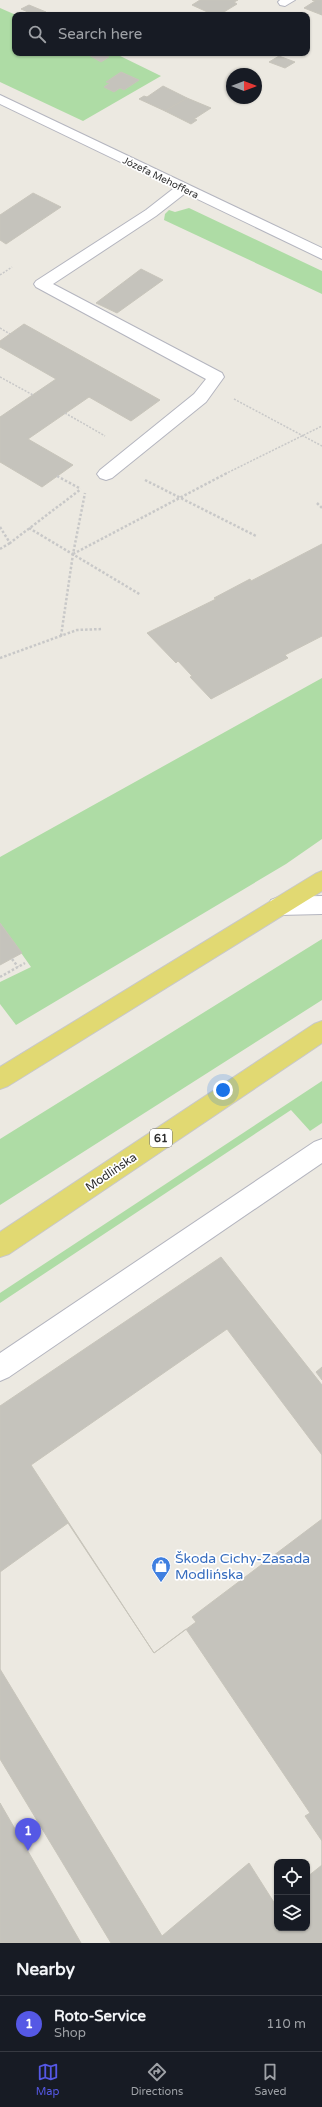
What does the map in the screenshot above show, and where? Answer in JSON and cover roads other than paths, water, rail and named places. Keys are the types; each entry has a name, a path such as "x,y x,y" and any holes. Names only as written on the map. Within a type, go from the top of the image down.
{"main road":[{"path":"0,1079 322,880"},
{"name":"Modlińska","path":"0,1246 322,1031"}],"street":[{"name":"Józefa Mehoffera","path":"0,99 322,254"},
{"path":"112,470 200,398 216,377 42,284 150,213 183,188"},
{"path":"279,906 322,905"},
{"path":"0,1368 322,1150"}],"place":[{"name":"Škoda Cichy-Zasada Modlińska","path":"161,1583"},
{"name":"Roto-Service","path":"28,1851"}]}
